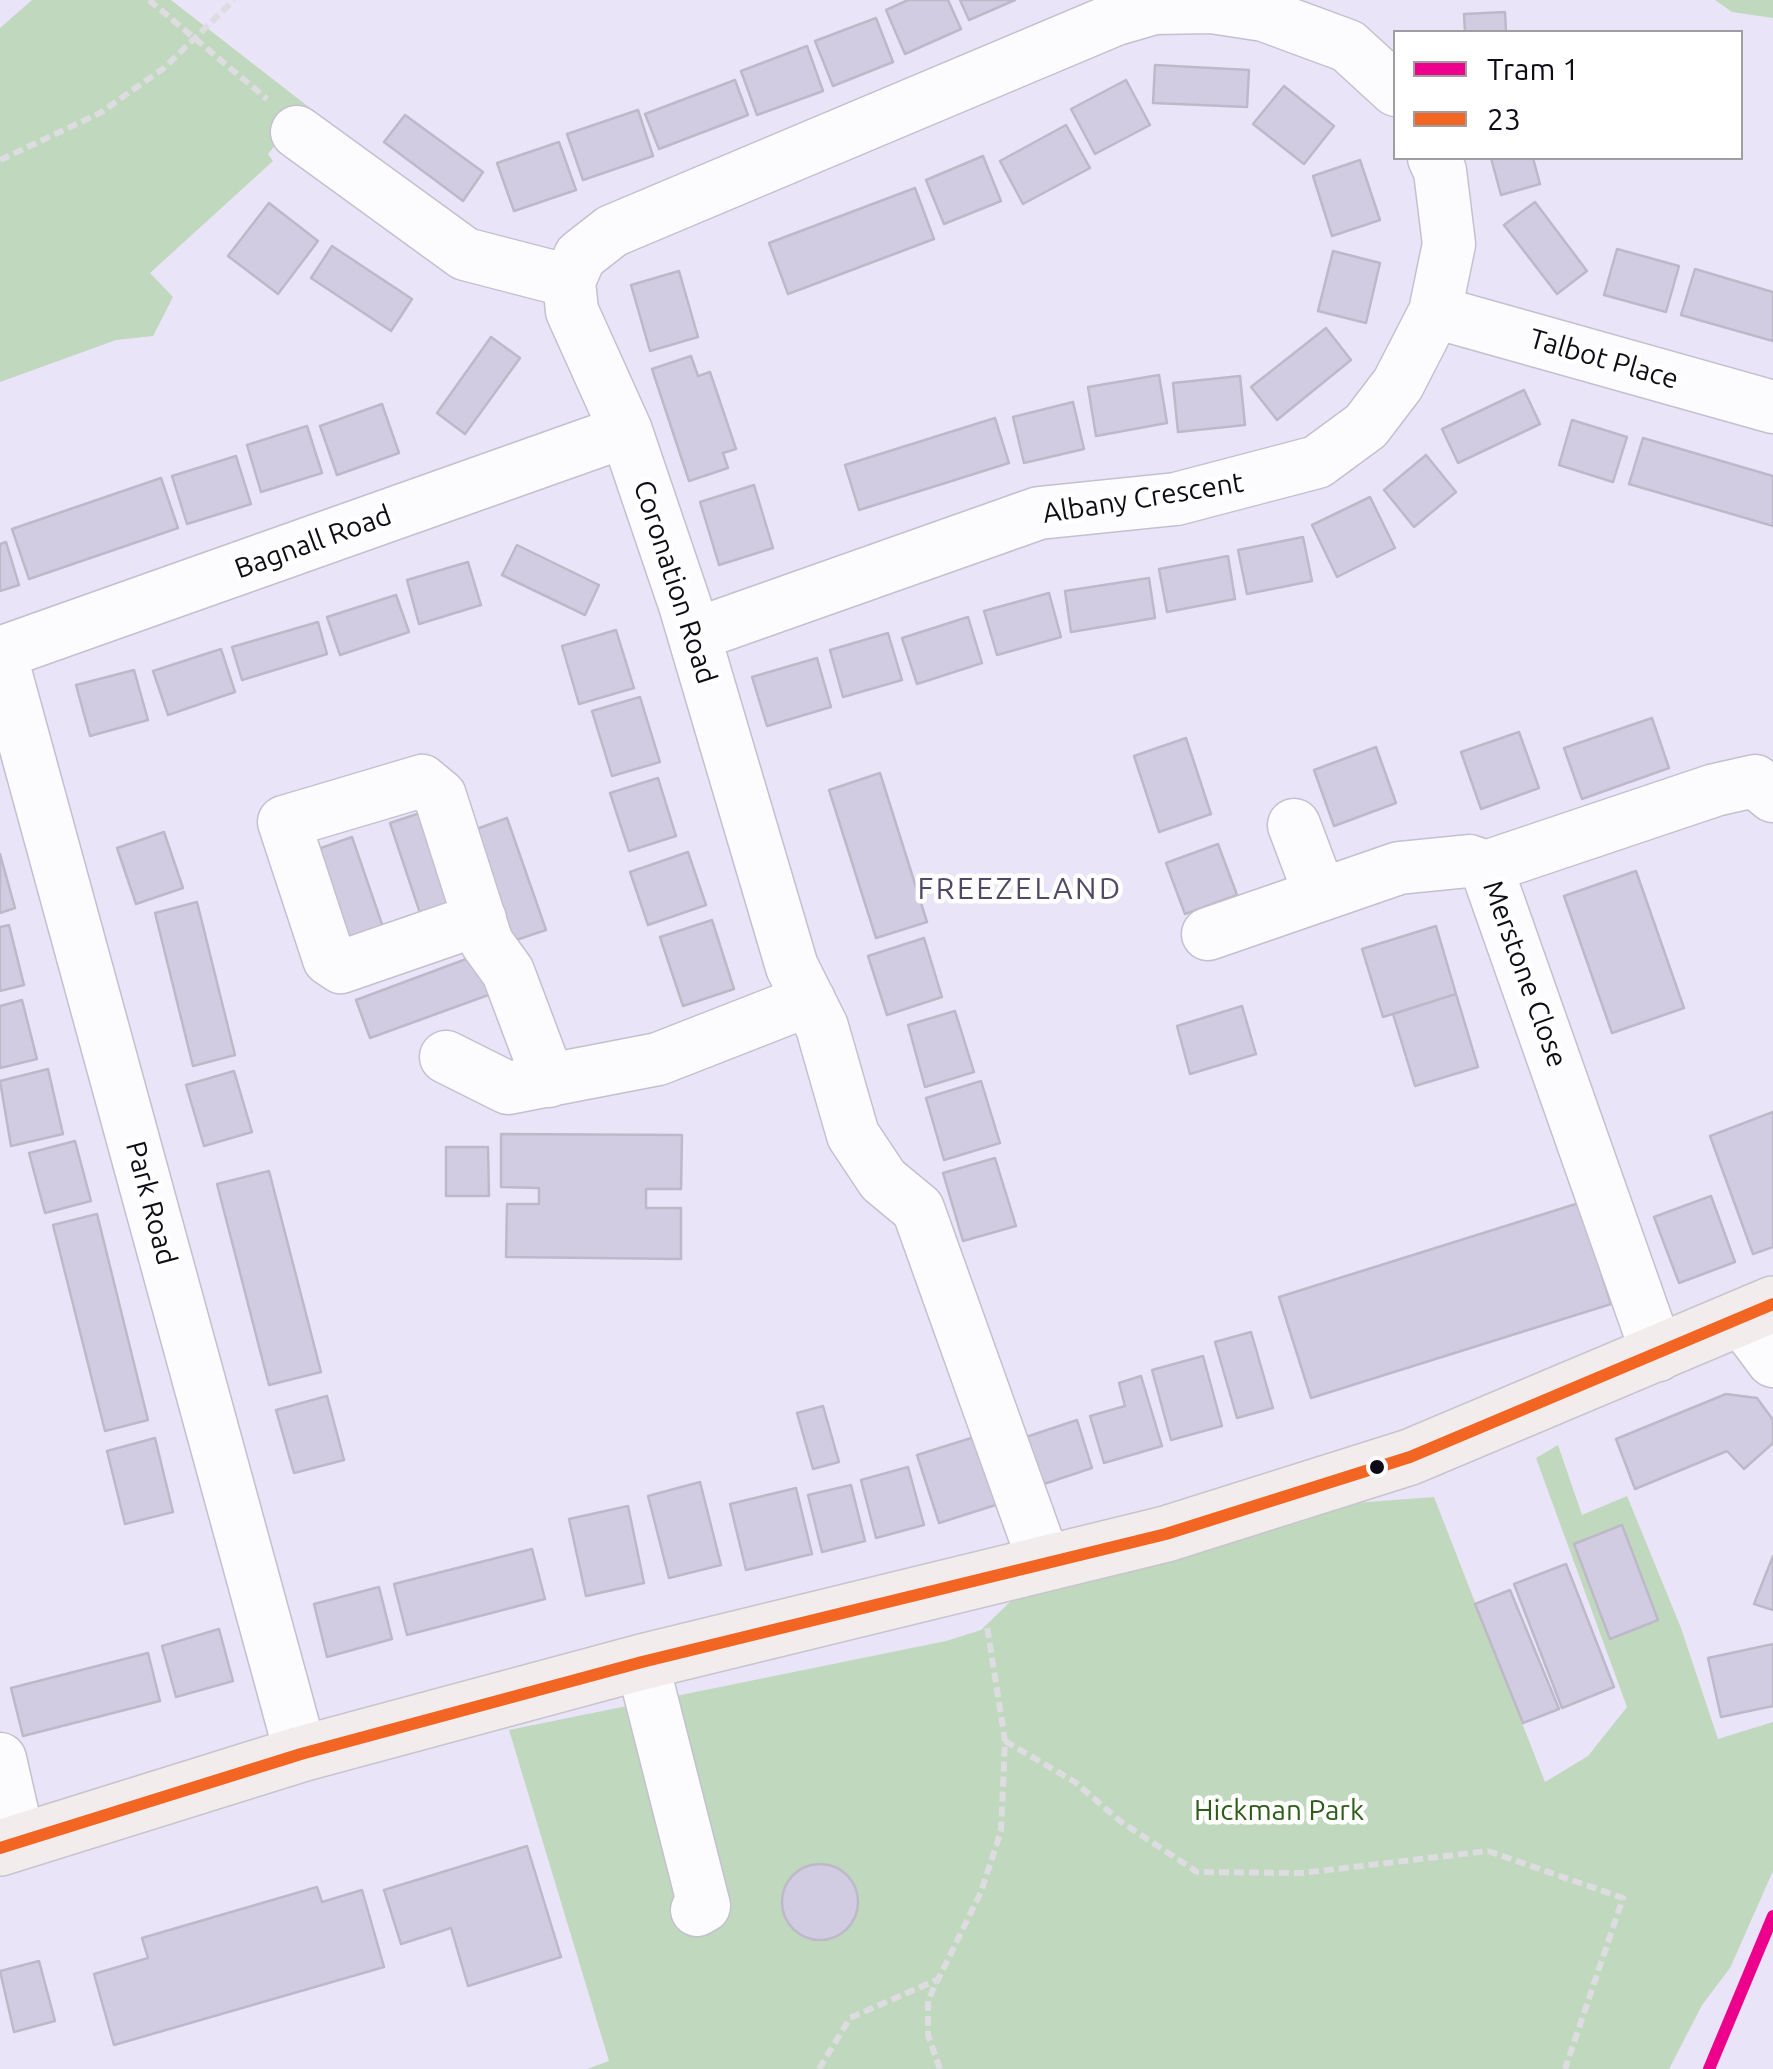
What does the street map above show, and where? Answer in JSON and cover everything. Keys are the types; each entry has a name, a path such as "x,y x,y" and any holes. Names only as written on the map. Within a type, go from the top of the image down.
{"main road":[{"path":"9,1845 301,1754 642,1662 1166,1534 1410,1456 1658,1356 1762,1328"}],"street":[{"path":"285,120 465,254 569,281 580,256 612,231 1116,19 1154,8 1212,7 1264,14 1348,46 1393,87"},
{"name":"Albany Crescent","path":"694,635 1039,513 1176,498 1316,462 1366,426 1398,384 1435,312 1449,244 1440,171 1435,160"},
{"name":"Coronation Road","path":"569,281 572,311 626,431 694,635 792,966 822,1027 853,1135 883,1180 918,1209 1045,1564"},
{"name":"Talbot Place","path":"1435,312 1773,406"},
{"name":"Bagnall Road","path":"0,653 626,431"},
{"name":"Park Road","path":"0,653 301,1754"},
{"path":"1486,867 1715,790 1755,781 1773,796"},
{"path":"1294,824 1320,894"},
{"name":"Merstone Close","path":"1208,934 1399,868 1470,861 1486,867 1658,1356"},
{"path":"480,919 488,942 508,972 549,1081"},
{"path":"446,1057 508,1088 658,1059 809,1000"},
{"path":"642,1662 704,1906 697,1910"},
{"path":"0,1759 9,1845"}],"path":[{"path":"149,0 285,120"},
{"path":"0,160 100,112 164,68 234,0"},
{"path":"940,2069 928,2035 928,2000 982,1892 1000,1831 1005,1741 980,1580"},
{"path":"1005,1741 1075,1782 1120,1821 1197,1872 1302,1873 1488,1851 1622,1898 1565,2069"},
{"path":"820,2069 850,2018 938,1979"}],"green space":[{"path":"32,0 171,0 346,136 297,119 268,154 273,161 150,273 173,297 153,336 116,340 0,382 0,28"},
{"path":"1715,0 1773,0 1773,18 1732,12"},
{"name":"Hickman Park","path":"1558,1445 1582,1515 1627,1496 1681,1628 1718,1739 1773,1722 1773,1871 1730,1968 1702,2005 1669,2069 587,2069 609,2061 509,1730 946,1641 981,1630 1010,1602 1150,1557 1355,1503 1434,1497 1545,1782 1588,1756 1627,1707 1536,1458"}],"building":[{"path":"908,0 948,0 961,29 905,54 886,10"},
{"path":"960,0 1015,0 969,20"},
{"path":"1505,12 1506,30 1465,30 1464,14"},
{"path":"876,18 893,62 833,86 815,41"},
{"path":"807,46 823,91 757,115 741,71"},
{"path":"1155,65 1249,70 1247,107 1153,103"},
{"path":"735,80 748,115 659,149 645,114"},
{"path":"1126,80 1150,125 1095,154 1071,109"},
{"path":"1284,86 1334,126 1304,164 1253,124"},
{"path":"638,110 653,156 583,180 567,134"},
{"path":"405,115 483,172 463,201 384,142"},
{"path":"1066,125 1090,168 1023,204 1000,161"},
{"path":"559,142 576,190 514,211 497,163"},
{"path":"983,156 1001,201 944,224 926,180"},
{"path":"1360,160 1380,220 1332,236 1313,176"},
{"path":"1492,160 1534,160 1540,184 1501,195"},
{"path":"915,188 934,239 788,294 769,243"},
{"path":"1535,202 1587,271 1557,294 1504,225"},
{"path":"269,203 318,241 278,294 228,256"},
{"path":"332,246 412,299 391,331 311,278"},
{"path":"1617,249 1679,266 1666,312 1604,295"},
{"path":"1333,251 1380,263 1366,323 1318,311"},
{"path":"1695,269 1773,292 1773,341 1681,315"},
{"path":"679,271 698,337 650,351 631,285"},
{"path":"1326,328 1351,360 1277,420 1251,387"},
{"path":"491,337 520,358 465,434 437,413"},
{"path":"691,356 698,376 710,372 736,449 723,453 728,468 689,481 652,369"},
{"path":"1159,375 1167,423 1096,436 1088,387"},
{"path":"1240,376 1245,425 1178,432 1173,383"},
{"path":"1524,390 1540,424 1458,463 1442,429"},
{"path":"1073,402 1084,449 1024,463 1013,417"},
{"path":"382,404 399,453 337,475 320,426"},
{"path":"995,418 1009,463 859,510 845,465"},
{"path":"1572,420 1627,437 1613,482 1559,465"},
{"path":"307,426 322,473 261,492 247,445"},
{"path":"1643,438 1773,476 1773,526 1629,484"},
{"path":"1426,455 1456,492 1414,527 1384,490"},
{"path":"236,456 251,504 187,524 172,476"},
{"path":"161,478 178,528 29,579 12,529"},
{"path":"754,485 773,548 719,565 700,502"},
{"path":"1370,497 1395,548 1337,577 1312,525"},
{"path":"1303,537 1312,581 1247,594 1238,550"},
{"path":"6,542 19,585 0,591 0,544"},
{"path":"517,545 599,585 585,615 502,575"},
{"path":"1228,556 1235,599 1167,612 1159,569"},
{"path":"468,562 481,605 419,624 407,580"},
{"path":"1149,578 1155,618 1071,632 1065,591"},
{"path":"1049,593 1061,637 997,655 984,611"},
{"path":"396,595 409,632 340,655 327,617"},
{"path":"968,617 982,663 917,684 902,638"},
{"path":"318,622 327,654 242,680 232,647"},
{"path":"616,630 634,688 579,704 562,646"},
{"path":"888,633 902,680 843,697 830,650"},
{"path":"221,649 235,692 168,715 153,671"},
{"path":"817,658 831,707 767,726 752,677"},
{"path":"134,670 148,720 90,736 76,685"},
{"path":"640,697 660,762 612,776 592,711"},
{"path":"1652,718 1669,768 1582,799 1564,748"},
{"path":"1519,732 1539,788 1481,809 1461,752"},
{"path":"1186,738 1211,814 1159,832 1134,756"},
{"path":"1376,747 1396,803 1334,826 1314,770"},
{"path":"880,773 927,922 876,938 829,790"},
{"path":"658,778 676,836 629,851 610,793"},
{"path":"423,812 456,911 423,922 390,823"},
{"path":"507,818 546,930 507,943 468,832"},
{"path":"164,832 183,888 136,904 117,848"},
{"path":"352,837 385,933 349,945 318,849"},
{"path":"1218,844 1237,895 1185,914 1166,863"},
{"path":"688,852 706,905 648,925 630,872"},
{"path":"0,854 15,908 0,913"},
{"path":"1636,871 1684,1008 1612,1033 1564,896"},
{"path":"197,902 235,1055 193,1066 155,913"},
{"path":"712,920 734,989 683,1006 660,937"},
{"path":"9,925 24,985 0,991 0,927"},
{"path":"1436,926 1456,994 1383,1017 1362,949"},
{"path":"924,938 942,997 887,1015 868,956"},
{"path":"477,955 491,994 370,1038 356,1000"},
{"path":"1456,994 1478,1067 1415,1086 1393,1014"},
{"path":"22,1000 37,1059 0,1068 0,1006"},
{"path":"1242,1006 1256,1054 1190,1074 1177,1026"},
{"path":"955,1011 974,1072 925,1087 908,1025"},
{"path":"48,1069 63,1134 11,1146 0,1081"},
{"path":"234,1071 252,1132 204,1146 186,1085"},
{"path":"981,1081 1000,1143 944,1160 926,1098"},
{"path":"1773,1112 1773,1247 1753,1254 1710,1136"},
{"path":"501,1134 682,1135 681,1189 646,1189 646,1208 681,1208 681,1259 506,1257 507,1204 539,1204 539,1188 501,1187"},
{"path":"75,1141 91,1201 45,1213 29,1153"},
{"path":"446,1147 488,1147 489,1196 446,1196"},
{"path":"995,1158 1016,1226 963,1241 943,1173"},
{"path":"269,1171 321,1372 269,1385 217,1184"},
{"path":"1711,1196 1735,1262 1679,1283 1654,1217"},
{"path":"1579,1203 1611,1304 1311,1398 1279,1297"},
{"path":"97,1214 148,1420 105,1431 53,1225"},
{"path":"1251,1332 1273,1408 1237,1418 1215,1342"},
{"path":"1203,1356 1222,1426 1171,1440 1152,1370"},
{"path":"1141,1376 1162,1446 1104,1463 1090,1416 1125,1406 1119,1383"},
{"path":"1726,1394 1757,1398 1773,1420 1773,1443 1744,1469 1727,1451 1635,1489 1616,1439"},
{"path":"327,1396 344,1460 294,1473 276,1410"},
{"path":"823,1406 839,1462 813,1469 797,1413"},
{"path":"1077,1420 1092,1468 1041,1485 1026,1437"},
{"path":"984,1434 1005,1502 939,1523 917,1455"},
{"path":"155,1438 173,1512 125,1524 107,1451"},
{"path":"908,1467 924,1525 876,1538 861,1480"},
{"path":"700,1482 721,1565 669,1578 648,1496"},
{"path":"851,1485 865,1541 822,1552 808,1495"},
{"path":"796,1488 812,1554 746,1570 730,1504"},
{"path":"628,1506 644,1583 586,1596 569,1519"},
{"path":"1622,1525 1658,1620 1610,1639 1574,1544"},
{"path":"532,1549 545,1599 407,1635 394,1584"},
{"path":"1773,1556 1773,1610 1754,1604"},
{"path":"1566,1564 1614,1687 1562,1708 1514,1584"},
{"path":"379,1587 392,1639 327,1657 314,1604"},
{"path":"1510,1590 1559,1709 1523,1723 1475,1604"},
{"path":"219,1629 233,1681 176,1697 162,1646"},
{"path":"1773,1644 1773,1706 1721,1717 1708,1658"},
{"path":"148,1653 160,1701 23,1736 11,1688"},
{"path":"527,1846 561,1957 468,1986 451,1928 401,1944 384,1890"},
{"path":"820,1864 847,1875 858,1902 847,1929 820,1940 793,1929 782,1902 793,1875"},
{"path":"317,1887 322,1902 362,1890 384,1967 114,2045 94,1974 148,1958 142,1938"},
{"path":"39,1961 55,2021 14,2032 0,1971"}],"tram line":[{"name":"1","path":"1709,2069 1773,1916"}],"transit line":[{"name":"23","path":"0,1848 301,1754 642,1662 1166,1534 1410,1457 1773,1304"}],"district":[{"name":"FREEZELAND","path":"1020,889"}]}
